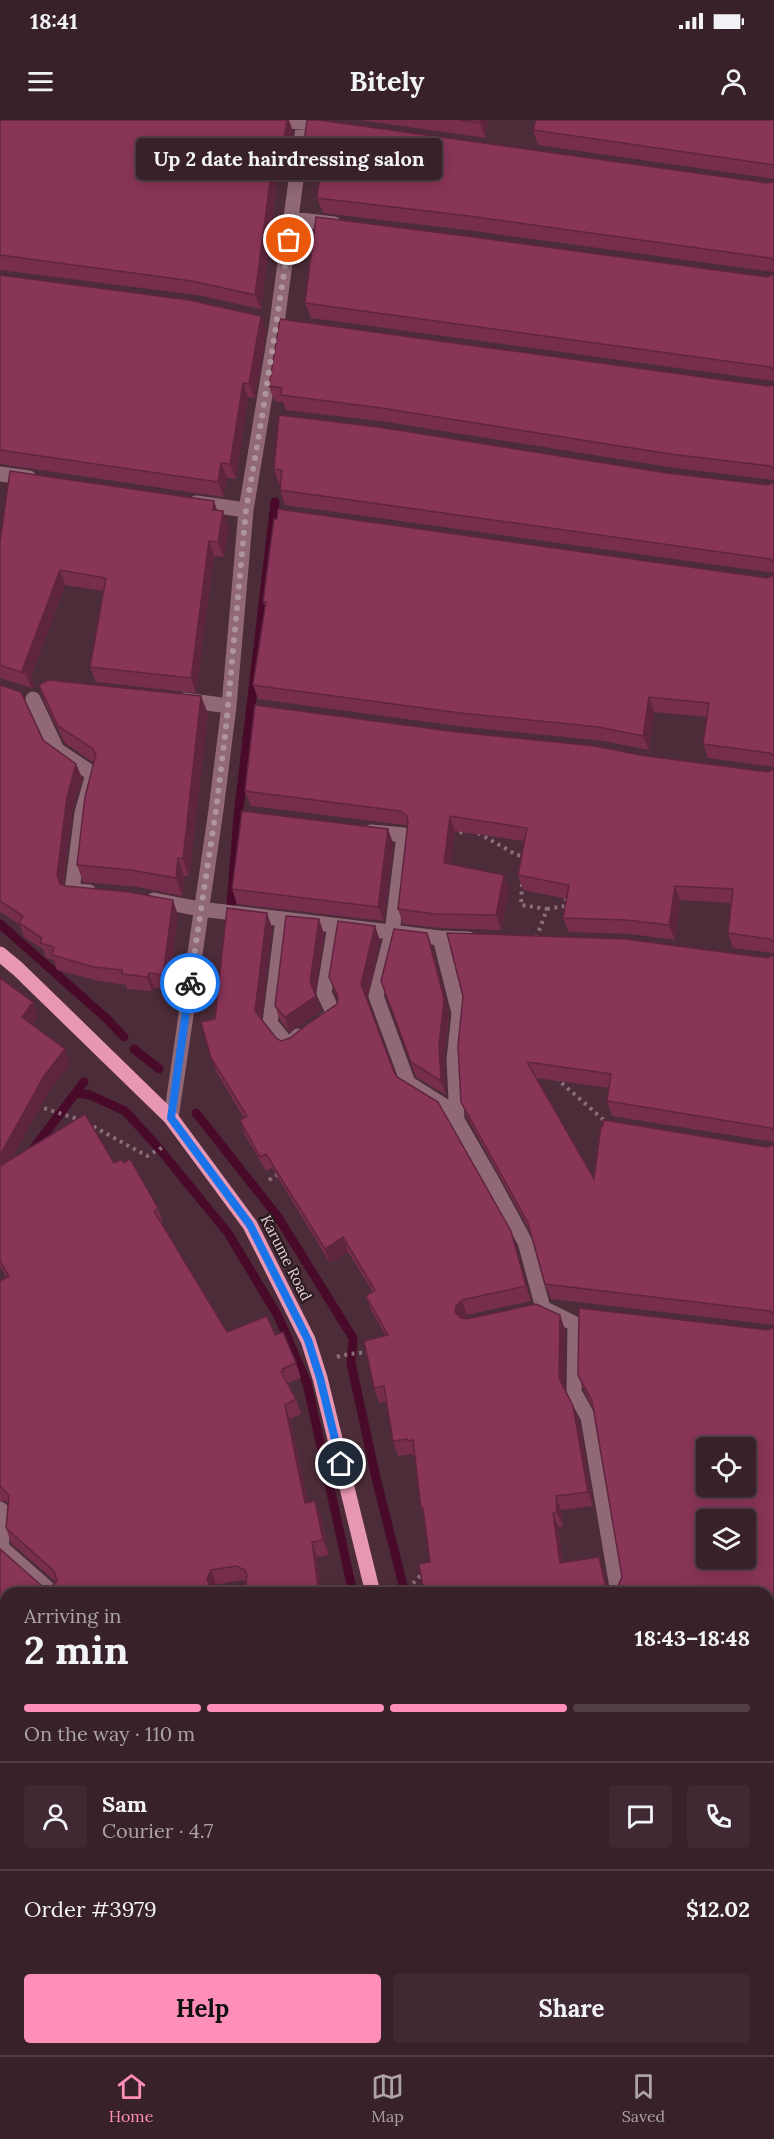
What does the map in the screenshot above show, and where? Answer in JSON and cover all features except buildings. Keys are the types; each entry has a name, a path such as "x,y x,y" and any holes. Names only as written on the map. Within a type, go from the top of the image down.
{"main road":[{"name":"Karume Road","path":"0,954 171,1118 250,1225 308,1340 320,1378 372,1587"}],"street":[{"path":"276,120 327,125"},
{"path":"171,1118 216,810 246,510 268,418 277,322 304,121"},
{"path":"292,219 350,225"},
{"path":"0,474 46,481"},
{"path":"182,501 246,510"},
{"path":"33,696 57,750 93,774 82,813 72,891 104,894"},
{"path":"165,698 228,706"},
{"path":"360,831 404,835 392,933 376,996 408,1083 451,1110 457,1120 525,1242 538,1309"},
{"path":"136,897 200,909 392,933 488,940"},
{"path":"283,919 270,1023 289,1046 297,1036 334,1014 324,993 335,926"},
{"path":"440,938 459,1013 454,1060 457,1120"},
{"path":"538,1309 589,1314"},
{"path":"538,1309 575,1324 574,1392 588,1417 617,1587"},
{"path":"0,1509 5,1513 1,1547 46,1587"}],"path":[{"path":"490,840 491,829"},
{"path":"447,835 474,831 517,855 524,855 523,865"},
{"path":"523,875 521,905 547,909 564,906 571,886"},
{"path":"536,941 547,909"},
{"path":"552,1068 556,1078 609,1125"},
{"path":"36,1106 82,1120 147,1156 164,1146"},
{"path":"269,1180 289,1168"},
{"path":"347,1353 360,1354 371,1351"},
{"path":"410,1587 419,1576 430,1575"}],"waterway":[{"path":"230,918 238,816 275,502"},
{"path":"0,924 106,1018 124,1037"},
{"path":"134,1049 159,1069"},
{"path":"31,1152 84,1082"},
{"path":"77,1093 90,1095 125,1111 157,1146 228,1233 278,1316 307,1383 352,1587"},
{"path":"196,1113 278,1217 353,1338 351,1363 376,1478 403,1587"}],"way so far":[{"path":"190,983 226,727 246,510 289,240"}],"place":[{"name":"Up 2 date hairdressing salon","path":"289,240"}],"route":[{"path":"190,983 171,1118 250,1225 308,1340 320,1378 341,1464"}]}
